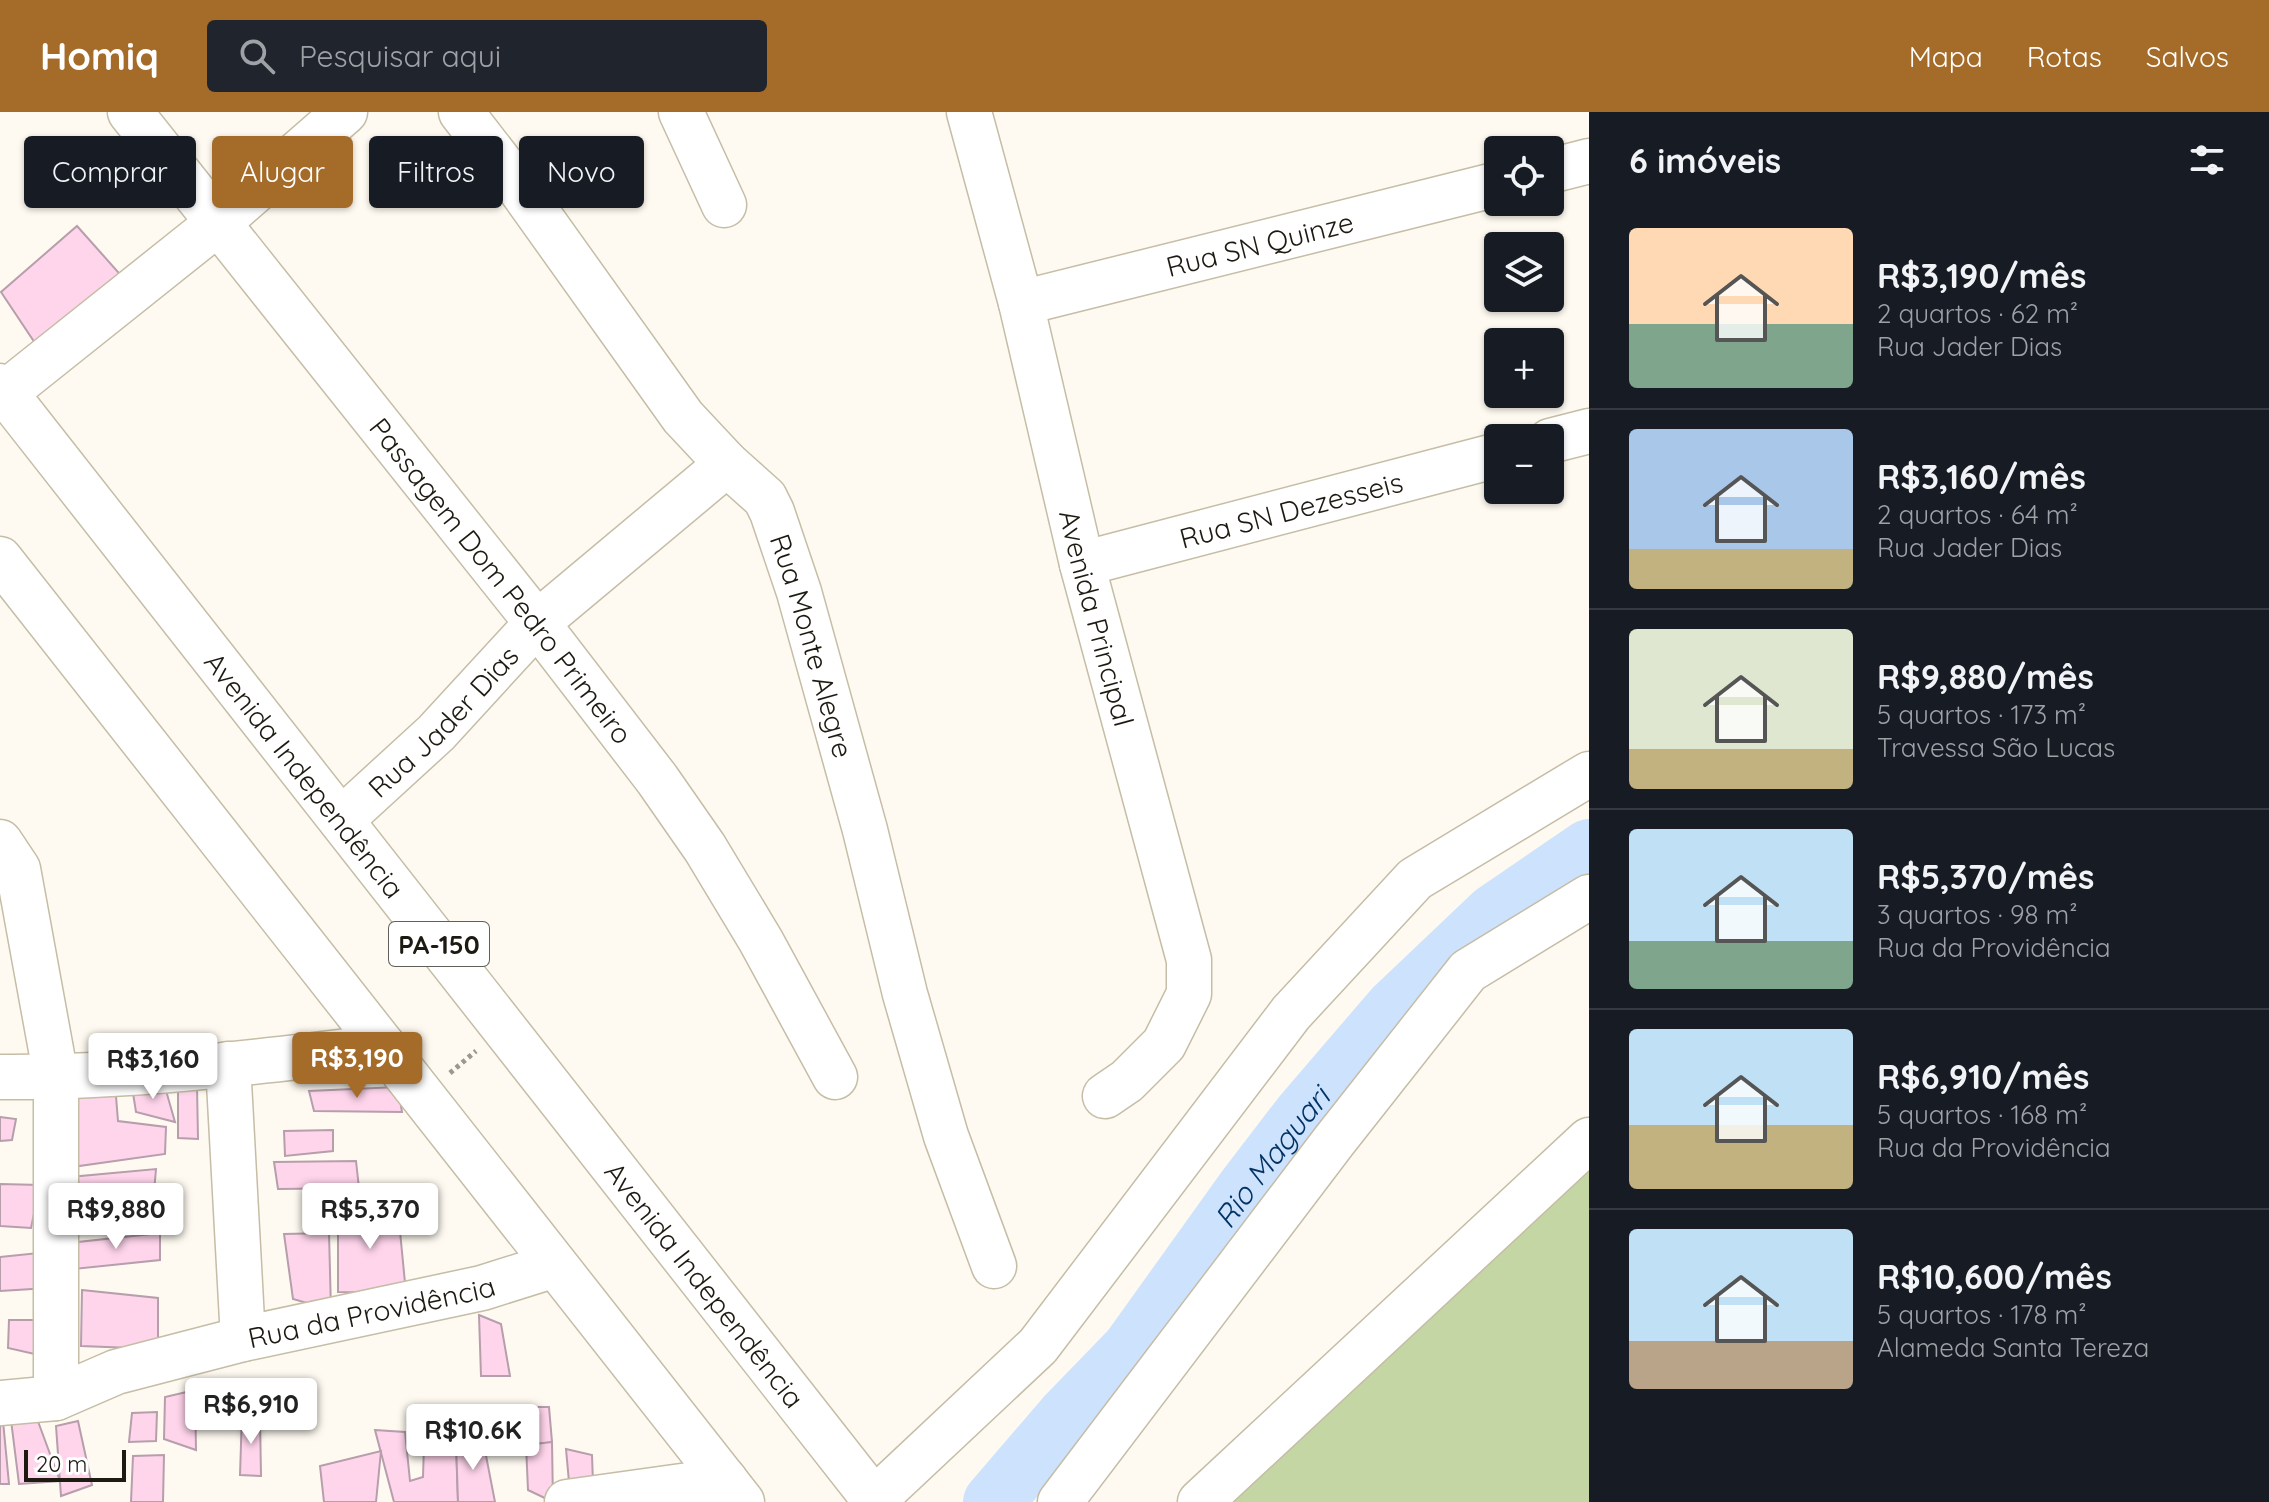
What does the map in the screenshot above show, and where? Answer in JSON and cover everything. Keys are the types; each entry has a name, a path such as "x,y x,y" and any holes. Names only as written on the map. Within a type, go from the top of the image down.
{"street":[{"name":"Passagem Dom Pedro Primeiro","path":"130,112 537,623 657,779 705,848 761,941 835,1077"},
{"path":"3,390 218,223 345,112"},
{"name":"Rua Monte Alegre","path":"461,112 516,183 683,417 727,464 765,498 781,536 832,711 905,994 942,1121 994,1266"},
{"path":"681,112 724,205"},
{"name":"Avenida Principal","path":"969,112 1021,303 1082,564 1189,960 1189,994 1164,1044 1127,1081 1105,1096"},
{"path":"1564,167 1589,161"},
{"name":"Rua SN Quinze","path":"1021,303 1484,187"},
{"name":"Avenida Independência","path":"3,390 875,1501"},
{"path":"1564,437 1589,431"},
{"name":"Rua SN Dezesseis","path":"1082,564 1484,459"},
{"name":"Rua Jader Dias","path":"341,820 436,733 537,623 727,464"},
{"path":"0,559 734,1491"},
{"path":"875,1501 1038,1346 1291,1013 1415,879 1589,774"},
{"path":"0,842 18,869 11,893 56,1077 56,1398"},
{"path":"1060,1502 1334,1141 1468,971 1589,897"},
{"path":"0,1077 56,1077 228,1064 384,1047"},
{"path":"228,1064 243,1339"},
{"path":"1200,1502 1589,1140"},
{"name":"Rua da Providência","path":"0,1403 56,1398 116,1372 243,1339 422,1303 555,1265"},
{"path":"567,1502 734,1491"}],"path":[{"path":"422,1096 505,1028"}],"green space":[{"path":"1589,1144 1589,1502 1217,1502"}],"building":[{"path":"77,226 126,281 39,349 1,292"},
{"path":"75,1076 115,1084 118,1121 166,1127 165,1154 72,1167"},
{"path":"163,1080 175,1122 136,1112 132,1087"},
{"path":"178,1085 197,1086 198,1139 178,1138"},
{"path":"398,1087 402,1112 314,1111 309,1091"},
{"path":"0,1117 16,1119 12,1140 0,1141"},
{"path":"333,1130 333,1151 285,1156 284,1131"},
{"path":"356,1161 359,1188 278,1189 274,1162"},
{"path":"156,1169 153,1204 69,1203 70,1177"},
{"path":"0,1184 40,1185 31,1228 0,1226"},
{"path":"94,1204 161,1209 160,1233 91,1232"},
{"path":"338,1206 398,1211 406,1293 338,1292"},
{"path":"160,1233 160,1260 74,1269 69,1243"},
{"path":"329,1233 331,1310 293,1299 284,1234"},
{"path":"48,1252 48,1288 0,1291 0,1257"},
{"path":"82,1290 158,1298 158,1349 81,1346"},
{"path":"479,1315 501,1324 510,1376 481,1376"},
{"path":"9,1320 37,1320 39,1355 8,1348"},
{"path":"195,1390 196,1450 164,1439 165,1397"},
{"path":"518,1407 549,1407 552,1442 518,1447"},
{"path":"157,1412 156,1441 129,1442 132,1413"},
{"path":"242,1413 260,1418 261,1476 240,1475"},
{"path":"36,1416 60,1481 19,1484 11,1420"},
{"path":"0,1421 3,1421 9,1484 0,1484"},
{"path":"78,1421 92,1485 61,1496 56,1426"},
{"path":"375,1430 405,1432 410,1481 423,1477 424,1444 456,1442 458,1502 394,1502"},
{"path":"482,1435 495,1502 458,1502 456,1442"},
{"path":"552,1442 553,1502 528,1490 526,1445"},
{"path":"566,1449 592,1455 593,1483 570,1493"},
{"path":"381,1451 376,1502 324,1502 320,1466"},
{"path":"164,1455 163,1502 131,1502 133,1456"}],"waterway":[{"name":"Rio Maguari","path":"993,1502 1066,1417 1131,1350 1303,1115 1394,1009 1494,914 1589,849"}]}
